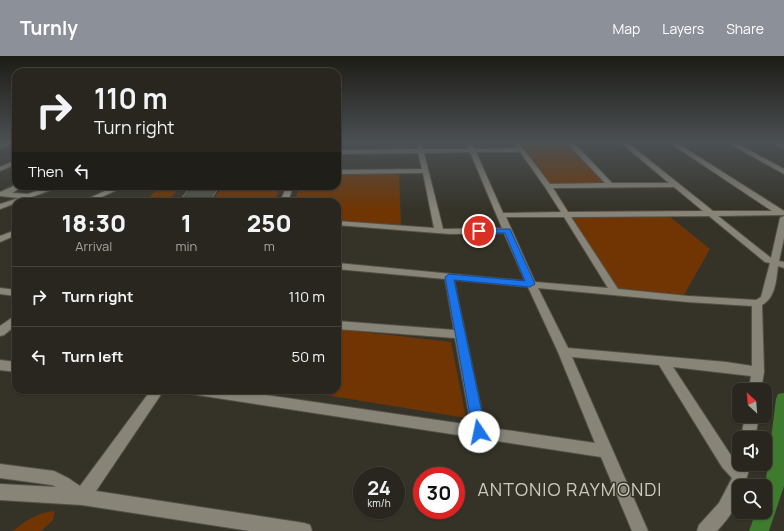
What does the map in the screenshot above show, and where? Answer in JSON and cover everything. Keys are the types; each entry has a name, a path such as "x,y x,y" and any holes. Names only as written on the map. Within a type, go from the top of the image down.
{"street":[{"path":"424,165 439,231"},
{"path":"478,165 508,230 530,284 564,352 640,531"},
{"path":"532,165 548,186 615,292"},
{"path":"591,165 610,186"},
{"path":"650,165 768,260 780,264"},
{"path":"707,165 783,215"},
{"path":"772,165 784,172"},
{"path":"341,172 425,170"},
{"path":"548,186 674,185"},
{"path":"2,194 12,190"},
{"path":"25,198 47,190"},
{"path":"94,198 113,190"},
{"path":"2,194 30,196"},
{"path":"0,207 12,203"},
{"path":"501,214 783,215"},
{"path":"341,266 615,292 757,303 765,299 768,294 780,264 783,215"},
{"path":"341,223 439,231 508,230"},
{"path":"1,238 12,234"},
{"path":"1,238 12,239"},
{"path":"449,277 479,432"},
{"path":"0,291 12,292"},
{"path":"756,383 758,372 757,303"},
{"path":"0,332 12,322"},
{"path":"341,325 461,335"},
{"path":"564,352 758,372"},
{"path":"663,361 727,462 732,465"},
{"path":"0,365 12,366"},
{"path":"82,497 155,394"},
{"path":"223,394 607,451"},
{"path":"0,471 54,478 82,497"},
{"path":"705,531 714,523 733,494 742,471"},
{"path":"0,492 82,497 304,531"}],"shaded area":[{"path":"535,165 588,165 605,183 548,184"},
{"path":"399,173 401,226 341,220 341,198 296,198 298,190 341,190 341,174"},
{"path":"157,190 178,190 170,198 148,198"},
{"path":"220,190 279,190 276,198 214,198"},
{"path":"572,217 670,217 710,249 684,295 611,288"},
{"path":"341,329 451,342 466,418 319,394 341,394"},
{"path":"55,511 53,520 41,531 13,531 32,518 43,513"}],"building":[{"path":"188,190 217,190 212,198 181,198"}],"waterway":[{"path":"759,531 775,485 784,399"}],"district":[{"name":"ANTONIO RAYMONDI","path":"570,489"}],"route":[{"path":"479,231 508,230 530,284 449,277 479,432"}]}
